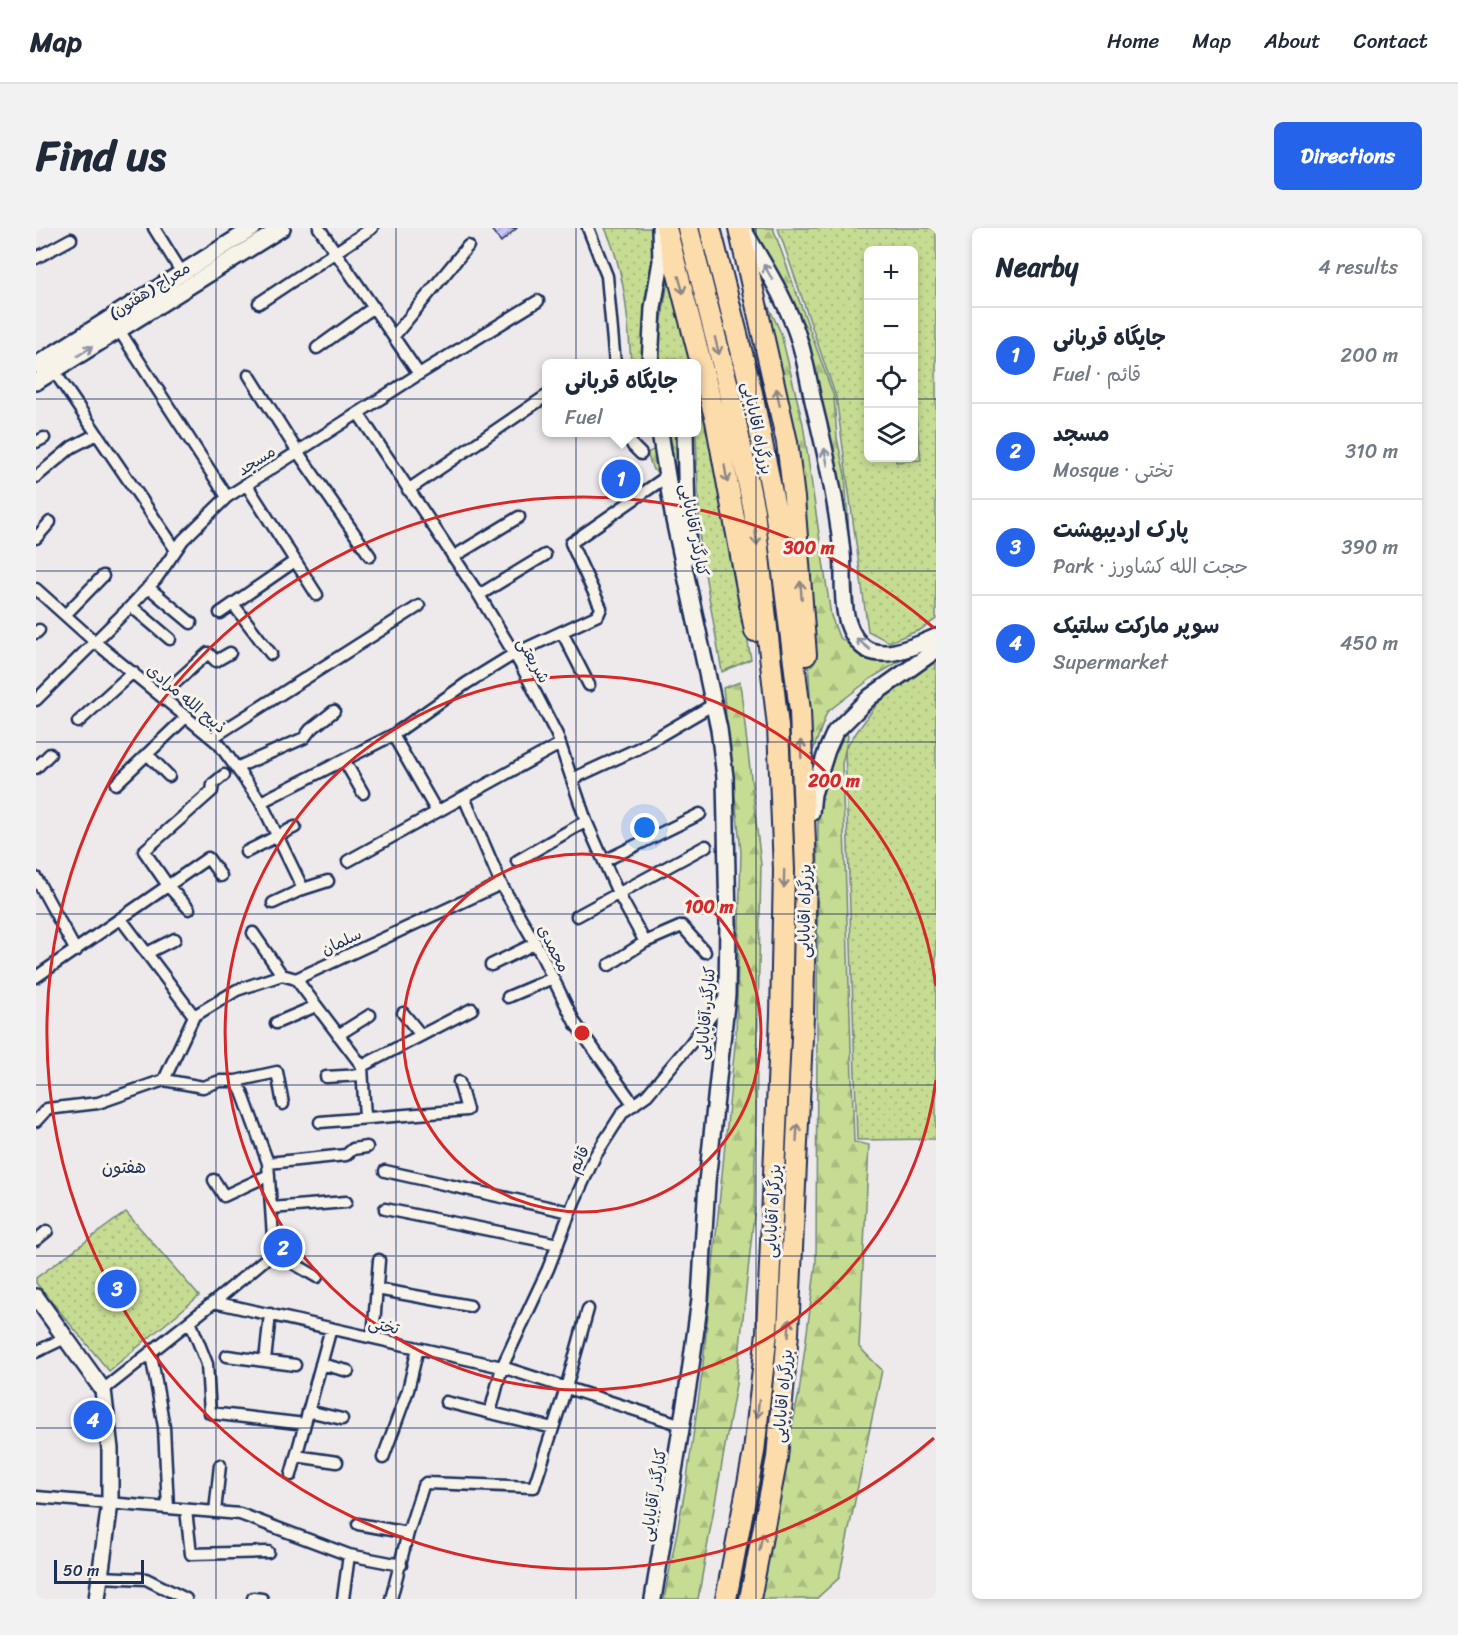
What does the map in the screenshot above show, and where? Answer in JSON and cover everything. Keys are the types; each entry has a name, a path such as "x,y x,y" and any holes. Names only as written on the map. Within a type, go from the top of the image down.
{"highway":[{"path":"666,228 700,359"},
{"name":"بزرگراه اقابابایی","path":"688,228 730,398 753,511 778,727 782,820"},
{"name":"بزرگراه اقابابایی","path":"710,228 752,393 775,508 800,711 805,864 803,1016 788,1333 777,1458 750,1599"},
{"path":"741,228 787,442 794,498 806,658 800,711"},
{"path":"701,363 716,421 764,673 782,820"},
{"name":"بزرگراه آقابابایی","path":"726,1599 754,1452 767,1332 781,1015 784,870 782,820"}],"main road":[{"name":"معراج (هفتون)","path":"36,382 54,371 182,273 253,228"},
{"name":"معراج (هفتون)","path":"36,365 282,228"},
{"path":"650,359 653,308 661,261 660,228"},
{"path":"741,228 775,284 800,342 827,457 842,552 849,630 861,646 877,654 909,649 936,637"},
{"name":"کنارگذر آقابابایی","path":"653,1599 700,1299 707,1182 727,995 725,777 714,704 688,589 666,477 661,437"},
{"path":"685,437 688,589"},
{"path":"805,864 813,794 835,732 870,697 936,650"},
{"path":"36,1297 103,1390 110,1449 110,1503 97,1599"}],"street":[{"path":"154,228 182,273"},
{"path":"319,228 419,374"},
{"path":"259,303 372,228"},
{"path":"588,228 607,276 615,359"},
{"path":"36,258 71,239"},
{"path":"394,336 468,246"},
{"name":"مسجد","path":"36,700 131,606 183,540 227,497 358,412 538,301"},
{"path":"317,348 374,307"},
{"path":"115,323 227,497"},
{"path":"54,371 176,550"},
{"path":"249,375 297,451 370,556"},
{"path":"408,490 542,399"},
{"name":"شریعتی","path":"358,412 479,595 514,654 560,744 586,821 618,893 645,942"},
{"path":"36,477 72,447 97,434"},
{"path":"628,437 641,454"},
{"path":"261,802 393,735 467,683 514,654 598,615 601,608 571,543 666,477"},
{"path":"246,484 317,595"},
{"path":"453,557 519,517"},
{"path":"36,538 50,522"},
{"path":"479,595 545,555"},
{"path":"220,613 295,561"},
{"path":"65,615 103,576"},
{"path":"148,587 191,623"},
{"name":"ذبیح الله مرادی","path":"36,589 95,642 212,738 261,802 303,889"},
{"path":"233,604 271,654"},
{"path":"131,606 171,639"},
{"path":"212,738 419,606"},
{"path":"562,632 589,685"},
{"path":"162,695 208,653 216,661 230,653"},
{"path":"78,722 133,672"},
{"path":"572,779 637,749 714,704"},
{"path":"236,768 304,738 310,730 334,711"},
{"path":"116,784 187,716"},
{"path":"393,735 437,812"},
{"path":"348,861 560,744"},
{"path":"36,768 50,754"},
{"path":"147,754 169,776"},
{"path":"345,760 363,793"},
{"path":"189,909 169,887 144,851 212,791 213,784 224,775"},
{"name":"محمدی","path":"464,797 501,884 536,943 575,1023 634,1105"},
{"path":"604,861 700,814"},
{"path":"517,861 586,821"},
{"path":"246,852 295,827"},
{"path":"577,916 706,846"},
{"path":"36,977 208,858 221,876"},
{"path":"36,878 76,951"},
{"path":"273,903 303,889 328,881"},
{"name":"سلمان","path":"296,979 501,884"},
{"path":"121,920 194,1016"},
{"path":"609,965 645,942 682,926 705,952"},
{"path":"254,933 282,975"},
{"path":"147,953 174,939"},
{"path":"491,965 536,943"},
{"path":"164,1080 194,1016 237,990 282,975 296,979 362,1070 365,1118"},
{"path":"508,997 553,978"},
{"name":"قائم","path":"490,1413 502,1367 596,1156 623,1112 647,1095 727,995"},
{"path":"276,1023 316,1006"},
{"path":"326,1077 362,1070 421,1035 472,1009"},
{"path":"403,1013 421,1035"},
{"path":"338,1035 370,1015"},
{"path":"36,1121 42,1110 98,1103 164,1080 203,1087 220,1081 236,1081 277,1072 283,1104"},
{"path":"236,1081 242,1092 268,1169 274,1252"},
{"path":"320,1122 466,1110 459,1082"},
{"path":"214,1180 224,1196 268,1169 346,1155 353,1149 368,1147"},
{"path":"385,1171 570,1212"},
{"path":"271,1208 346,1203"},
{"path":"385,1209 558,1244"},
{"path":"36,1240 47,1231"},
{"path":"274,1252 317,1277"},
{"path":"103,1390 151,1354 274,1252"},
{"path":"373,1338 379,1260"},
{"path":"377,1289 470,1306"},
{"name":"تختی","path":"214,1302 502,1367 682,1425"},
{"path":"391,1599 408,1533 423,1486 426,1483 534,1487 566,1388 588,1309"},
{"path":"264,1361 270,1314"},
{"path":"190,1321 207,1364 210,1413 305,1424"},
{"path":"291,1475 331,1328"},
{"path":"36,1352 65,1338"},
{"path":"383,1458 408,1390 418,1348"},
{"path":"151,1354 164,1428 168,1508"},
{"path":"227,1356 295,1365"},
{"path":"321,1364 348,1371"},
{"path":"446,1401 553,1428"},
{"path":"308,1411 342,1419"},
{"path":"296,1456 337,1462"},
{"path":"214,1512 220,1465"},
{"path":"36,1497 240,1514 349,1555 401,1565"},
{"path":"186,1510 191,1554 268,1552"},
{"path":"358,1524 408,1533"},
{"path":"343,1599 349,1555"},
{"path":"100,1577 146,1579 186,1599"},
{"path":"253,1598 262,1599"}],"green space":[{"path":"605,228 653,228 656,257 645,359 631,359 627,311 612,244"},
{"path":"752,228 773,228 834,397 837,438 845,475 856,633 803,349"},
{"path":"778,228 936,228 936,619 920,630 889,642 868,631 836,397"},
{"path":"670,268 695,359 660,359 660,331"},
{"path":"756,280 781,333 803,424 831,616 839,637 862,654 922,648 873,677 827,712 813,751 803,565"},
{"path":"701,385 751,659 722,672 700,545 696,437 701,437"},
{"path":"918,434 921,460 918,460"},
{"path":"666,437 677,437 682,537"},
{"path":"655,449 661,473 653,470 647,453"},
{"path":"936,658 936,1139 857,1140 845,748 888,689"},
{"path":"740,682 761,865 754,1214 736,1384 698,1599 664,1599 686,1485 702,1374 736,1035 741,852 723,688"},
{"path":"846,728 848,737 842,764 854,1142 869,1145 859,1347 882,1370 839,1578 816,1599 756,1599 799,1393 816,1263 818,806 836,747"},
{"path":"126,1212 199,1296 109,1371 36,1283 36,1278"}],"building":[{"path":"490,228 517,228 501,242"}],"place":[{"name":"جایگاه قربانی","path":"621,479"},
{"name":"مسجد","path":"283,1248"},
{"name":"پارک اردیبهشت","path":"117,1289"},
{"name":"سوپر مارکت سلتیک","path":"93,1420"}],"district":[{"name":"هفتون","path":"124,1167"}]}
